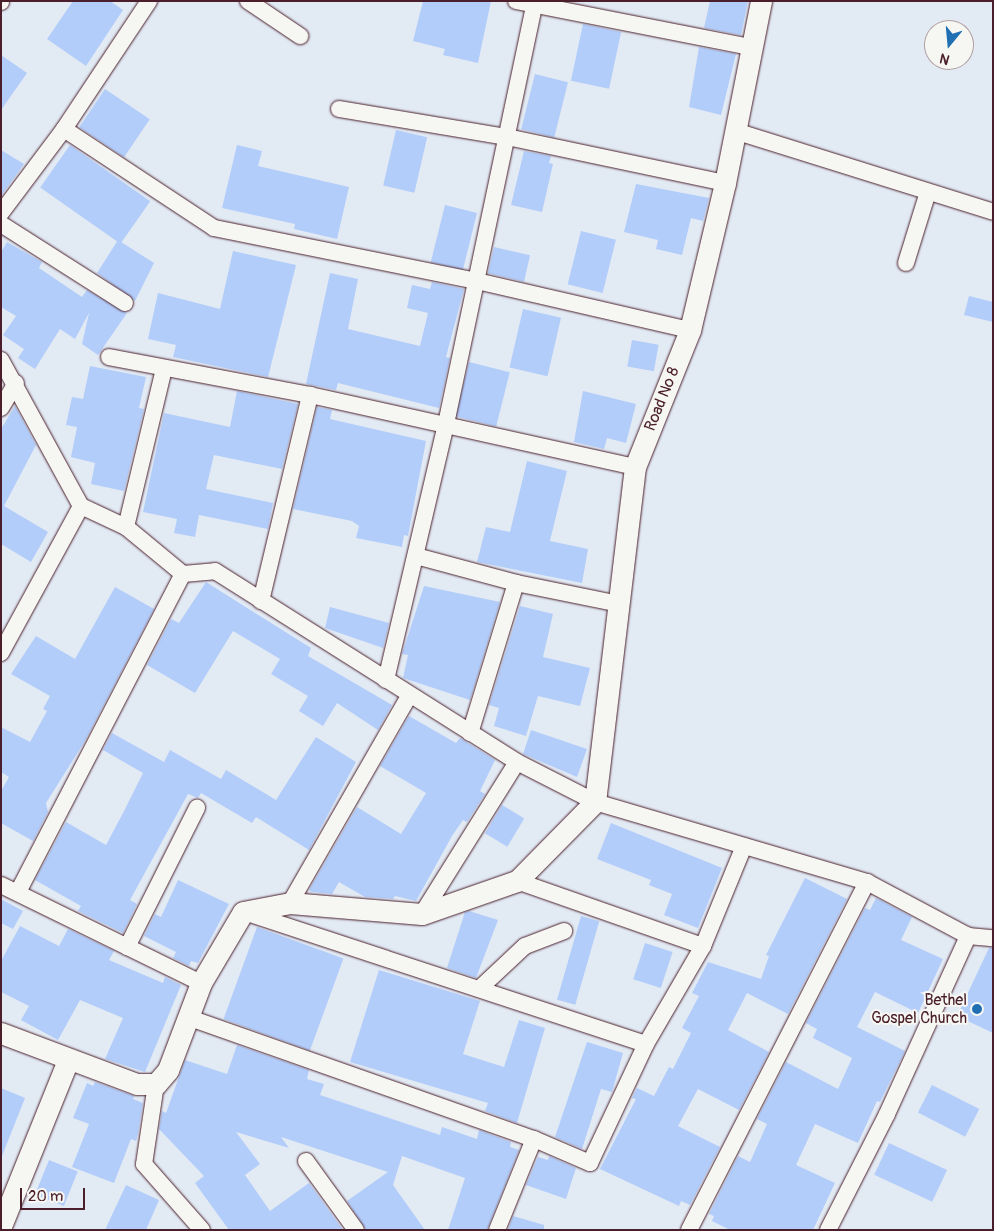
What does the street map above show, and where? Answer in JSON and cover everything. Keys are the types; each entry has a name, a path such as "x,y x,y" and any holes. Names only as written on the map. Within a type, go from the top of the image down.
{"street":[{"path":"1,213 64,129 149,1"},
{"path":"248,1 300,36"},
{"path":"516,1 535,3 751,47"},
{"name":"Road No 8","path":"595,802 635,467 690,330 725,183 761,1"},
{"path":"386,680 446,424 535,3"},
{"path":"339,109 507,137 725,183"},
{"path":"64,129 214,228 476,281 690,330"},
{"path":"735,131 993,212"},
{"path":"906,263 928,192"},
{"path":"1,224 125,303"},
{"path":"109,357 446,424 635,467"},
{"path":"1,360 16,383 81,506 126,527 183,574 215,571 409,696 517,762 595,802 867,882 968,936 993,938"},
{"path":"126,527 164,369"},
{"path":"1,408 16,383"},
{"path":"261,601 310,396"},
{"path":"1,653 81,506"},
{"path":"416,556 516,583 618,604"},
{"path":"18,892 183,574"},
{"path":"470,733 516,583"},
{"path":"290,903 409,696"},
{"path":"422,914 517,762"},
{"path":"202,1230 144,1164 156,1084 168,1070 187,1017 202,983 243,912 290,903 422,914 517,882 595,802"},
{"path":"127,947 197,808"},
{"path":"187,1017 534,1139 590,1163 646,1044 703,946 744,846"},
{"path":"517,882 703,946"},
{"path":"689,1230 867,882"},
{"path":"1,885 202,983"},
{"path":"243,912 646,1044"},
{"path":"479,989 525,946 564,931"},
{"path":"828,1230 887,1114 968,936"},
{"path":"1,1033 68,1060 137,1084 156,1084"},
{"path":"12,1230 2,1226 68,1060"},
{"path":"497,1230 534,1139"},
{"path":"306,1161 356,1230"}],"building":[{"path":"73,1 110,1 123,10 86,66 47,39"},
{"path":"423,1 491,1 478,63 443,55 445,49 413,41"},
{"path":"710,1 748,1 741,35 704,28"},
{"path":"583,24 621,32 609,89 571,81"},
{"path":"699,47 736,54 721,115 689,107"},
{"path":"1,55 27,73 1,110"},
{"path":"535,74 568,82 554,138 521,129"},
{"path":"105,89 150,119 124,157 79,127"},
{"path":"396,130 427,137 414,193 383,186"},
{"path":"70,145 150,201 120,244 40,188"},
{"path":"237,145 262,151 258,166 349,187 337,239 294,229 295,224 222,208"},
{"path":"1,150 24,164 1,196"},
{"path":"524,151 551,156 549,163 553,164 542,212 511,205"},
{"path":"636,184 709,198 703,221 691,218 682,255 656,249 658,240 624,232"},
{"path":"445,205 477,213 463,270 431,262"},
{"path":"581,231 616,240 603,293 568,284"},
{"path":"118,240 154,263 135,301 97,273"},
{"path":"7,242 42,262 39,268 82,297 87,290 127,313 98,355 82,344 89,313 75,339 60,329 35,369 18,358 24,349 3,335 16,316 1,307 1,252"},
{"path":"494,247 530,255 524,282 488,273"},
{"path":"233,251 296,265 268,377 173,357 176,345 148,339 158,293 220,309"},
{"path":"330,273 358,279 348,329 420,346 428,313 407,308 412,285 430,289 432,282 464,289 446,357 450,358 439,408 338,383 336,390 306,384"},
{"path":"969,296 993,302 993,322 964,315"},
{"path":"523,309 561,318 548,376 510,367"},
{"path":"632,340 659,345 654,371 627,367"},
{"path":"469,362 510,372 496,426 455,416"},
{"path":"90,366 146,377 139,408 144,409 124,491 91,484 95,463 71,457 77,427 66,425 72,397 83,399"},
{"path":"237,391 298,404 282,469 214,455 206,489 273,503 268,529 199,515 195,537 174,533 177,519 143,512 164,413 230,427"},
{"path":"583,391 636,404 626,443 607,438 604,449 574,442"},
{"path":"15,406 36,445 4,506 48,532 31,562 1,544 1,429"},
{"path":"317,407 332,410 330,419 426,441 408,536 404,535 402,547 356,538 359,526 352,521 293,509"},
{"path":"527,461 567,471 550,541 588,549 582,583 477,562 486,527 510,532"},
{"path":"206,582 311,648 308,656 392,705 378,730 337,703 323,726 299,711 308,696 271,674 280,659 233,631 195,693 147,665 171,619 179,623"},
{"path":"424,586 500,602 470,700 403,678 408,655 402,654"},
{"path":"115,587 154,609 85,741 46,803 48,812 33,841 1,823 1,791 9,777 1,772 1,727 30,742 47,711 43,709 50,696 11,674 36,636 75,659"},
{"path":"520,606 553,614 543,657 590,668 580,706 538,696 526,736 494,726 499,708 489,705"},
{"path":"330,607 389,623 383,648 325,628"},
{"path":"409,716 456,743 460,738 495,760 480,791 485,794 467,822 463,820 452,836 416,901 395,896 393,899 365,897 339,882 332,894 312,892 309,890 357,807 401,834 426,793 380,766"},
{"path":"531,730 587,749 577,777 523,754"},
{"path":"112,733 164,762 170,750 221,779 226,770 276,800 316,737 356,762 309,850 256,817 252,823 201,793 198,798 188,794 130,900 137,904 123,933 78,911 81,906 35,880 66,822 106,845 123,813 143,773 103,750"},
{"path":"502,805 524,818 507,847 485,833"},
{"path":"611,823 722,868 698,928 664,915 672,894 649,885 651,880 597,859"},
{"path":"805,878 847,899 788,1014 747,993 728,1030 769,1052 739,1110 698,1089 678,1126 720,1147 690,1205 681,1201 679,1206 600,1169 636,1099 632,1098 637,1088 654,1096 669,1067 673,1069 691,1033 682,1028 699,996 692,993 708,962 761,979 769,956 766,955"},
{"path":"178,880 229,904 198,963 191,961 189,966 173,958 176,952 144,936 155,914 161,917"},
{"path":"876,898 912,917 901,940 943,959 918,1013 875,992 857,1027 905,1051 880,1102 877,1101 858,1143 815,1124 796,1165 835,1183 813,1230 730,1230 712,1221 714,1216 709,1214 738,1156 750,1162 767,1124 757,1119 786,1062 838,1089 852,1058 813,1038 817,1029 806,1023 865,908 870,910"},
{"path":"1,899 23,911 13,929 1,923"},
{"path":"469,911 498,920 476,978 447,968 465,912"},
{"path":"581,916 599,921 575,1005 557,1000"},
{"path":"20,926 59,946 68,929 114,951 109,960 163,983 165,977 181,985 145,1072 105,1059 123,1018 80,1000 58,1040 21,1020 29,1006 1,992 1,961"},
{"path":"257,927 343,958 310,1051 223,1019"},
{"path":"645,943 673,952 661,988 633,979"},
{"path":"989,948 993,948 993,1033 957,1016"},
{"path":"379,970 480,1001 463,1054 504,1067 519,1020 545,1028 517,1123 485,1111 488,1103 350,1062"},
{"path":"587,1042 623,1053 612,1092 601,1089 582,1149 555,1137"},
{"path":"237,1045 309,1070 307,1079 324,1084 320,1095 440,1135 442,1127 477,1139 479,1130 511,1142 510,1147 519,1150 487,1230 448,1230 465,1178 402,1156 393,1185 425,1230 366,1230 347,1201 388,1172 281,1137 289,1148 236,1132 260,1164 245,1175 270,1211 309,1183 343,1230 229,1230 195,1183 204,1176 159,1129 162,1111 166,1113 185,1060 227,1074"},
{"path":"95,1082 134,1096 133,1099 143,1103 136,1141 131,1139 114,1183 72,1167 89,1124 73,1118 87,1083 93,1086"},
{"path":"932,1085 979,1109 965,1137 918,1113"},
{"path":"1,1088 25,1098 2,1156 1,1156"},
{"path":"889,1143 947,1170 932,1202 874,1175"},
{"path":"549,1156 576,1168 566,1199 526,1185 538,1157 548,1160"},
{"path":"49,1160 78,1172 64,1206 35,1194"},
{"path":"126,1185 159,1200 146,1230 105,1230"},
{"path":"513,1216 544,1225 544,1230 508,1230"}],"place":[{"name":"Bethel Gospel Church","path":"977,1009"}]}
